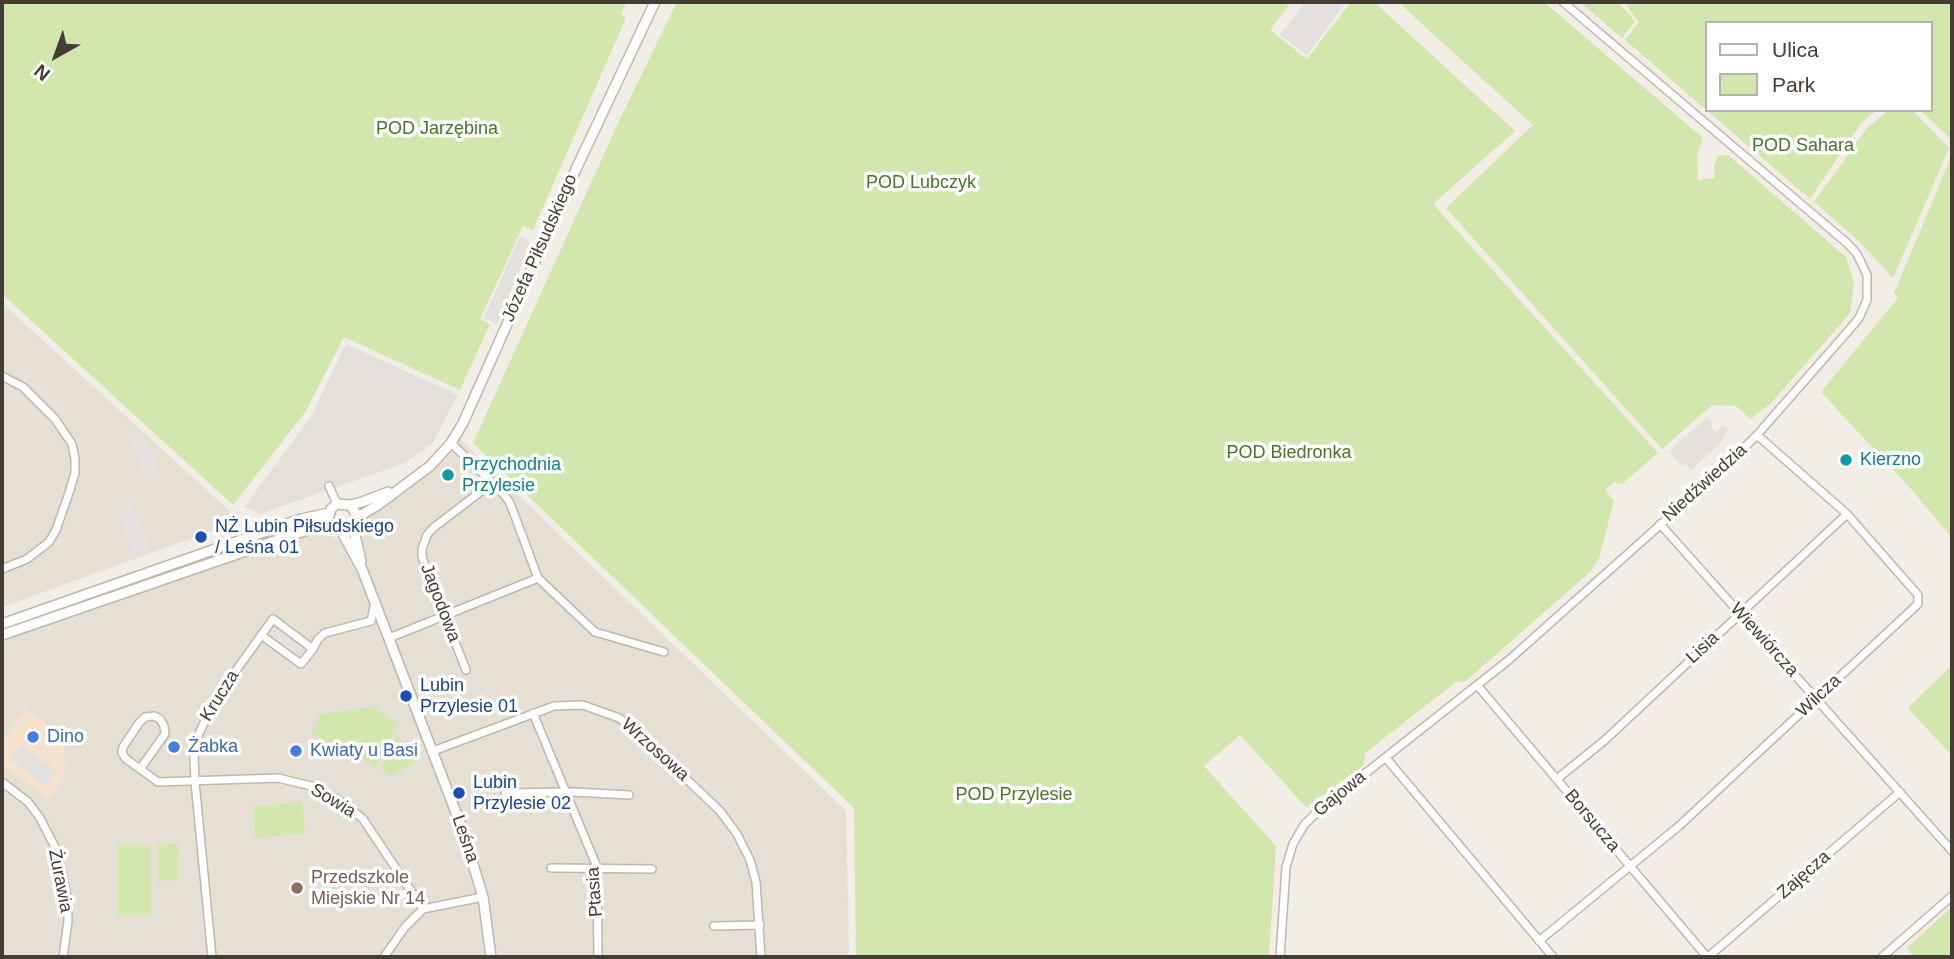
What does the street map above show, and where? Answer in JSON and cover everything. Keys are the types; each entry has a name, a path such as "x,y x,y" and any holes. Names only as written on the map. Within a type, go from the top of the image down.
{"street":[{"name":"Józefa Piłsudskiego","path":"355,522 430,466 451,443 463,423 601,113 655,2"},
{"name":"Niedźwiedzia","path":"1386,758 1510,659 1757,435 1859,318 1867,300 1868,288 1863,264 1848,244 1563,2"},
{"path":"2,376 23,387 60,425 72,444 75,473 56,530 48,542 35,555 2,569"},
{"name":"Wilcza","path":"1539,941 1679,826 1920,601 1918,595 1847,514 1757,435"},
{"path":"451,443 510,503 538,578 595,632 664,652"},
{"name":"Józefa Piłsudskiego","path":"350,505 375,498 408,482"},
{"name":"Jagodowa","path":"466,670 422,557 422,549 433,528 492,483"},
{"path":"329,486 337,504"},
{"path":"2,635 301,531 331,524 341,530 355,522 355,510 350,505 337,504"},
{"path":"2,624 301,519 329,513 337,504"},
{"path":"329,513 331,524"},
{"name":"Lisia","path":"1557,779 1605,740 1847,514"},
{"name":"Leśna","path":"355,522 362,569"},
{"name":"Wiewiórcza","path":"1660,524 1952,850"},
{"name":"Leśna","path":"341,530 376,603 475,865 483,897 491,957"},
{"path":"389,638 538,578"},
{"path":"261,635 301,664 325,633 371,621 376,603"},
{"name":"Krucza","path":"212,957 195,782 194,758 198,736 214,701 273,620 313,649"},
{"name":"Borsucza","path":"1477,685 1707,957"},
{"name":"Wrzosowa","path":"433,751 554,706 583,705 612,714 637,732 720,811 737,834 757,882 761,957"},
{"name":"Ptasia","path":"533,713 597,867 598,957"},
{"path":"140,769 165,734 160,719 154,716 139,723 122,753 126,759 158,782 195,782"},
{"path":"1386,758 1553,957"},
{"name":"Gajowa","path":"1280,957 1286,867 1298,834 1319,810 1386,758"},
{"name":"Sowia","path":"195,782 278,778 311,786 342,802 362,819 423,909"},
{"name":"Żurawia","path":"2,782 28,803 48,832 57,851 67,896 68,921 63,957"},
{"name":"Zajęcza","path":"1707,957 1900,792"},
{"path":"505,793 629,795"},
{"path":"551,868 652,869"},
{"path":"1882,957 1952,896"},
{"path":"384,957 405,927 423,909 483,897"},
{"path":"714,926 760,926"}],"shaded area":[{"path":"1305,2 1346,2 1307,55 1280,35"},
{"path":"520,236 529,241 529,246 497,324 484,318"},
{"path":"2,303 233,514 223,527 2,607"},
{"path":"346,344 458,395 432,444 405,463 260,514 244,507 311,417"},
{"path":"1707,417 1717,433 1722,425 1729,429 1719,445 1691,470 1685,463 1682,466 1669,451"},
{"path":"133,427 148,442 160,474 145,479 127,431"},
{"path":"459,438 846,811 849,957 2,957 2,641 309,533 322,531 336,538 359,532 366,518 433,469"},
{"path":"134,499 136,507 131,510 134,517 139,515 150,550 133,556 116,509"},
{"path":"275,611 299,629 296,633 321,651 306,673 264,647 266,643 257,636"},
{"path":"26,709 65,738 64,778 49,799 2,765 2,742"},
{"path":"21,745 57,771 46,786 10,760"}],"green space":[{"name":"POD Jarzębina","path":"2,2 627,2 621,14 626,18 533,230 523,226 480,319 490,324 460,390 344,337 306,411 233,505 2,294"},
{"path":"677,2 1291,2 1270,30 1307,59 1351,2 1374,2 1515,131 1433,204 1658,453 1622,484 1614,482 1605,490 1614,501 1599,558 1591,571 1466,681 1456,682 1365,753 1364,765 1306,807 1240,735 1204,766 1276,846 1269,957 856,957 854,808 473,443 620,119"},
{"path":"1398,2 1544,2 1703,138 1697,154 1698,180 1715,178 1714,166 1718,156 1728,155 1846,257 1854,283 1850,313 1772,402 1751,419 1736,406 1712,405 1662,449 1446,208 1533,125"},
{"path":"1580,2 1618,2 1635,21 1622,38"},
{"name":"POD Sahara","path":"1624,2 1952,2 1952,140 1922,112 1933,112 1933,21 1706,21 1706,110 1625,40 1639,22"},
{"name":"POD Sahara","path":"1709,112 1874,112 1861,123 1810,199"},
{"path":"1887,112 1914,112 1949,148 1893,278 1860,242 1814,202 1867,128"},
{"path":"1952,155 1952,538 1911,489 1821,392 1898,298 1894,293"},
{"path":"1952,665 1952,756 1908,708"},
{"path":"374,707 398,724 376,766 311,734 320,714"},
{"path":"397,734 415,762 390,777 381,768"},
{"path":"302,802 305,833 255,838 252,807"},
{"path":"178,844 179,880 157,881 157,845"},
{"path":"117,845 151,845 151,915 117,915"},
{"path":"1952,907 1952,957 1914,957 1907,948"}],"place":[{"name":"Kierzno","path":"1846,460"},
{"name":"Przychodnia Przylesie","path":"448,475"},
{"name":"NŻ Lubin Piłsudskiego / Leśna 01","path":"201,537"},
{"name":"Lubin Przylesie 01","path":"406,696"},
{"name":"Dino","path":"33,737"},
{"name":"Żabka","path":"174,747"},
{"name":"Kwiaty u Basi","path":"296,751"},
{"name":"Lubin Przylesie 02","path":"459,793"},
{"name":"Przedszkole Miejskie Nr 14","path":"297,888"}],"park label":[{"name":"POD Lubczyk","path":"921,183"},
{"name":"POD Biedronka","path":"1289,453"},
{"name":"POD Przylesie","path":"1014,795"}]}
